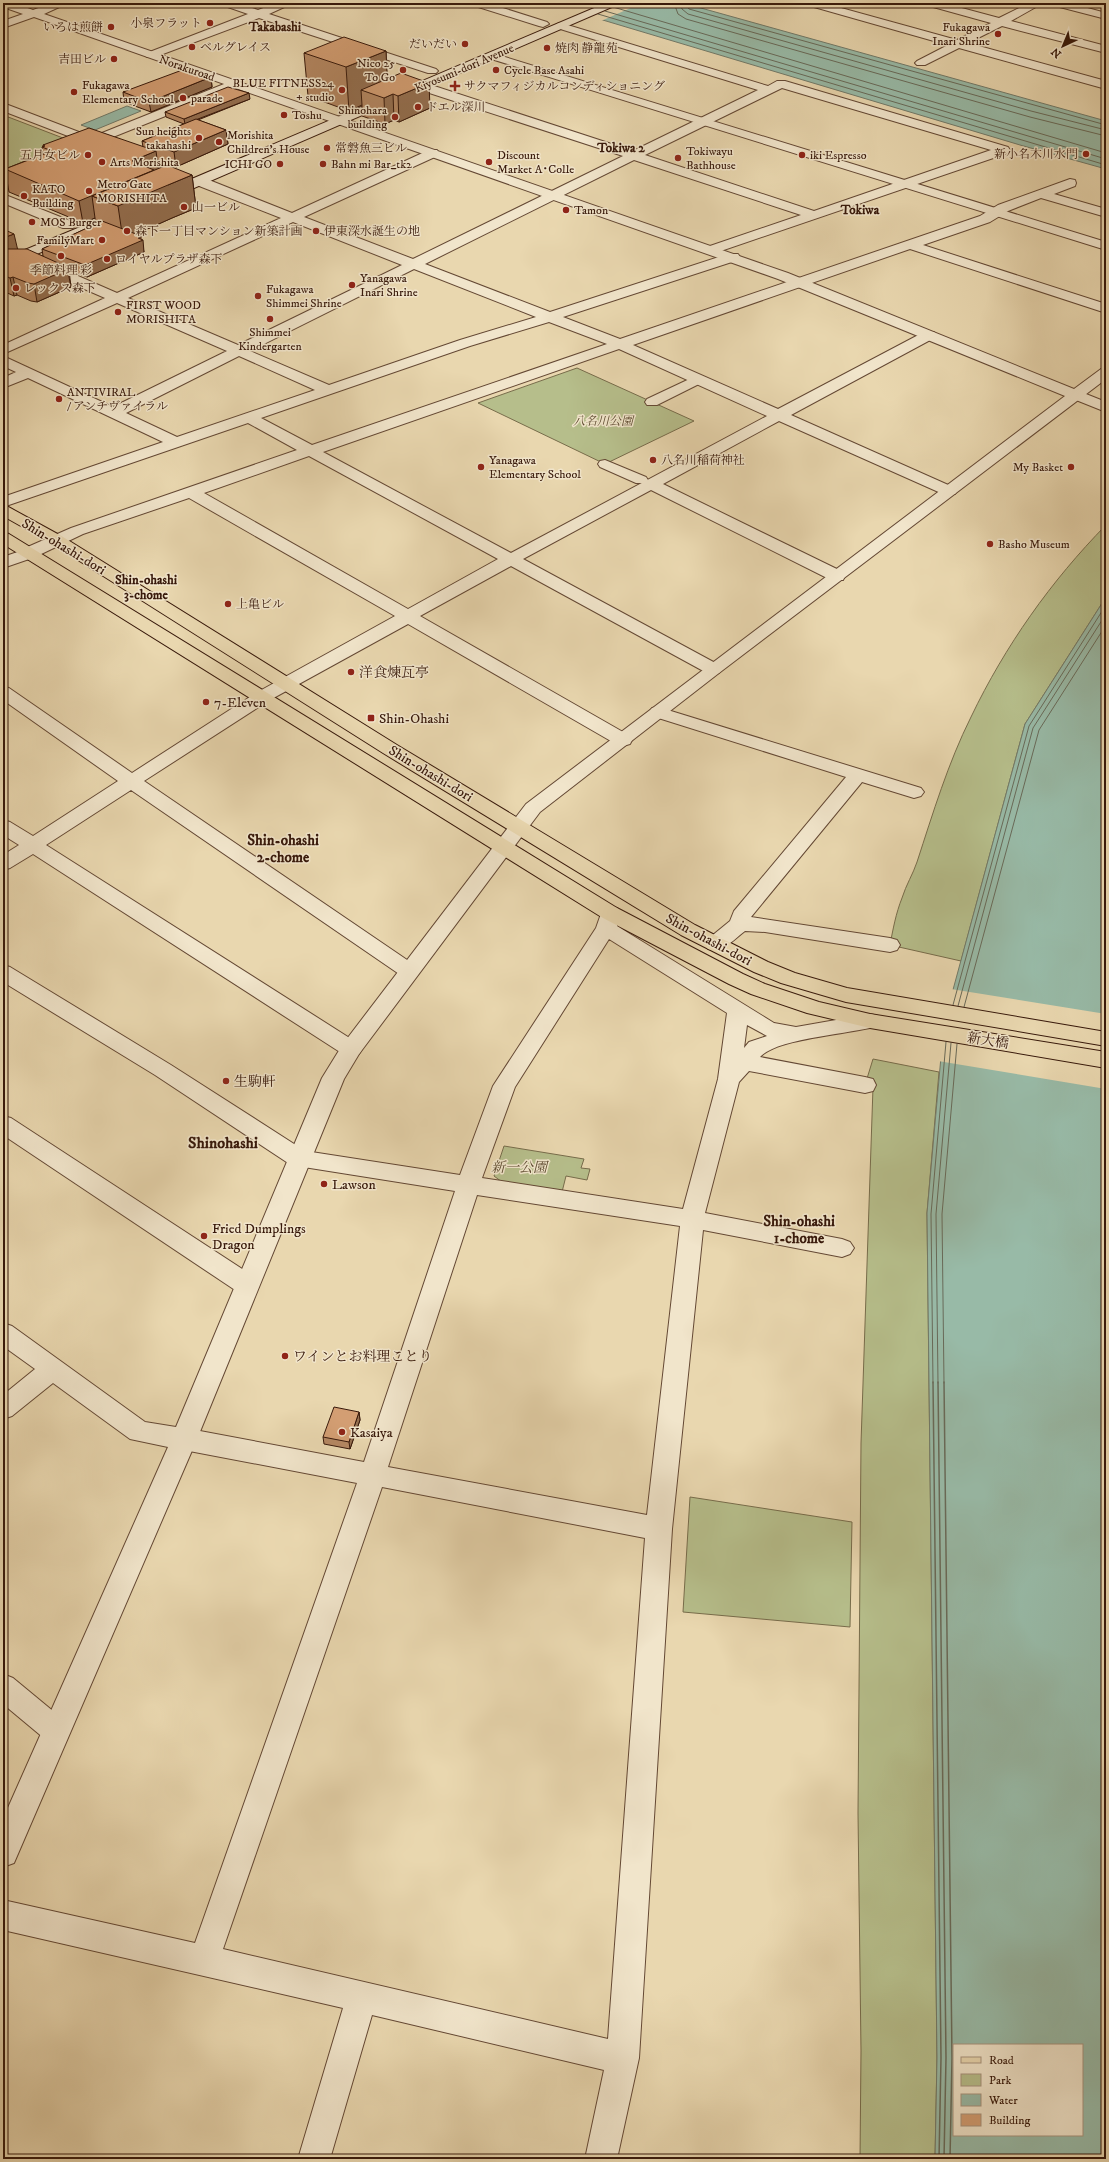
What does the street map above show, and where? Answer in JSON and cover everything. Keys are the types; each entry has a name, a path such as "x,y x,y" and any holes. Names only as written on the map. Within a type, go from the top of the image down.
{"main road":[{"name":"Shin-ohashi-dori","path":"3,509 57,540 286,684 688,930 761,967 788,978 846,995 873,1011"},
{"name":"Shin-ohashi-dori","path":"3,537 503,846 608,920 682,952 758,989 815,1008 873,1011"},
{"name":"新大橋","path":"873,1011 1106,1038"},
{"name":"新大橋","path":"873,1011 1106,1060"}],"street":[{"name":"Norakuroad","path":"3,3 733,257 801,282 1106,407"},
{"path":"3,25 62,3"},
{"path":"226,3 432,71"},
{"path":"151,55 287,3"},
{"path":"476,3 543,24"},
{"name":"Kiyosumi-dori Avenue","path":"593,3 325,116 155,194 199,181 615,3"},
{"path":"811,3 1106,85"},
{"path":"930,3 1106,50"},
{"path":"921,63 1037,3"},
{"path":"1056,3 1106,16"},
{"path":"561,26 769,90"},
{"path":"492,56 1106,246"},
{"path":"69,151 234,84"},
{"path":"115,412 554,194 781,84 1004,150 712,250"},
{"path":"421,86 814,215"},
{"path":"3,107 114,150"},
{"path":"3,350 433,153"},
{"path":"199,181 291,218 619,344 949,492"},
{"path":"3,563 77,531 985,219 996,212 1070,183"},
{"path":"1041,194 1106,213"},
{"path":"3,198 68,225"},
{"path":"102,216 5,259 68,225 102,216"},
{"path":"911,245 1106,309"},
{"path":"3,502 248,417 548,316 625,294 733,257"},
{"path":"5,259 32,261 328,390"},
{"path":"3,864 262,697 512,560 646,482 779,416 929,335"},
{"path":"3,360 115,412 175,442"},
{"path":"3,384 28,372"},
{"path":"3,1853 55,1730 184,1439 333,1078 351,1049 409,971 533,808 713,668 949,492 1106,372"},
{"path":"652,402 698,379"},
{"path":"248,417 713,668"},
{"path":"605,464 646,482 837,576"},
{"path":"191,492 622,740"},
{"path":"3,692 409,971"},
{"path":"658,712 914,792"},
{"path":"740,924 741,916 859,774"},
{"path":"3,826 351,1049"},
{"path":"204,1960 373,1475 468,1186 504,1086 608,920 768,1030 797,1034"},
{"path":"715,944 740,924 765,925 890,945"},
{"path":"3,972 163,1070 299,1159 692,1219 842,1248"},
{"path":"601,2159 623,2058 659,1529 692,1219 729,1079 738,1010"},
{"path":"729,1079 757,1047 873,1011"},
{"path":"744,1062 866,1085"},
{"path":"3,1124 247,1285"},
{"path":"3,1333 139,1432 184,1439 659,1529"},
{"path":"3,1409 53,1369"},
{"path":"3,1687 55,1730"},
{"path":"3,1915 204,1960 623,2058"},
{"path":"314,2159 362,1997"}],"green space":[{"path":"3,115 76,143 3,172"},
{"name":"八名川公園","path":"577,368 694,421 605,464 478,403"},
{"path":"1106,525 1106,597 1025,724 961,961 890,945 900,904 905,889 914,871 948,770 963,734 984,691 1014,640 1031,615 1066,569"},
{"path":"873,1059 939,1072 927,1213 937,2058 935,2159 860,2159 861,2051 858,1813 861,1443 873,1087 865,1085"},
{"name":"新一公園","path":"504,1146 584,1159 581,1168 590,1169 587,1180 566,1176 562,1192 502,1182 494,1176"},
{"path":"690,1497 852,1522 850,1627 683,1612"}],"water":[{"path":"546,3 683,3 1106,121 1106,169 1020,145"},
{"path":"127,106 141,111 95,130 81,125"},
{"path":"1106,597 1106,2159 935,2159 937,2058 927,1213 944,1023 1025,724"}],"pier":[{"path":"568,3 642,3 601,21 557,8"},
{"path":"951,989 1106,1014 1106,1089 938,1061 942,1023"}],"building":[{"path":"344,37 386,51 346,67 304,53"},
{"path":"185,69 211,77 149,102 123,92"},
{"path":"401,73 429,83 398,96 393,94 384,98 361,90"},
{"path":"228,87 249,93 184,119 165,112"},
{"path":"196,119 226,130 174,152 142,141"},
{"path":"89,128 156,151 132,161 154,170 79,201 5,169 52,151 42,147 45,146 43,145"},
{"path":"167,165 192,175 118,206 92,196"},
{"path":"102,221 141,236 138,238 143,240 85,265 42,249"},
{"path":"3,229 14,234 3,238"},
{"path":"27,249 67,267 65,268 68,269 34,284 13,277 10,278 3,275 3,250"},
{"name":"Kasaiya","path":"334,1407 359,1412 349,1442 323,1437"}],"place":[{"name":"小泉フラット","path":"210,23"},
{"name":"いろは煎餅","path":"111,27"},
{"name":"Fukagawa Inari Shrine","path":"998,34"},
{"name":"だいだい","path":"465,44"},
{"name":"ベルグレイス","path":"192,47"},
{"name":"焼肉 静龍苑","path":"547,48"},
{"name":"吉田ビル","path":"114,59"},
{"name":"Nico 25 To Go","path":"403,70"},
{"name":"Cycle Base Asahi","path":"496,70"},
{"name":"サクマフィジカルコンディショニング","path":"455,86"},
{"name":"BLUE FITNESS24 + studio","path":"342,90"},
{"name":"Fukagawa Elementary School","path":"74,92"},
{"name":"parade","path":"183,98"},
{"name":"ドエル深川","path":"418,107"},
{"name":"Toshu","path":"284,115"},
{"name":"Shinohara building","path":"395,117"},
{"name":"Sun heights takahashi","path":"199,138"},
{"name":"Morishita Children's House","path":"219,142"},
{"name":"常磐魚三ビル","path":"327,148"},
{"name":"新小名木川水門","path":"1086,154"},
{"name":"五月女ビル","path":"88,155"},
{"name":"iki Espresso","path":"802,155"},
{"name":"Tokiwayu Bathhouse","path":"678,158"},
{"name":"Arts Morishita","path":"102,162"},
{"name":"Discount Market A･Colle","path":"489,162"},
{"name":"ICHI GO","path":"280,164"},
{"name":"Bahn mi Bar_tk2","path":"323,164"},
{"name":"Metro Gate MORISHITA","path":"89,191"},
{"name":"KATO Building","path":"24,196"},
{"name":"山一ビル","path":"184,207"},
{"name":"Tamon","path":"566,210"},
{"name":"MOS Burger","path":"32,222"},
{"name":"森下一丁目マンション新築計画","path":"127,231"},
{"name":"伊東深水誕生の地","path":"316,231"},
{"name":"FamilyMart","path":"102,240"},
{"name":"季節料理 彩","path":"61,256"},
{"name":"ロイヤルプラザ森下","path":"107,259"},
{"name":"Yanagawa Inari Shrine","path":"352,285"},
{"name":"レックス森下","path":"16,288"},
{"name":"Fukagawa Shimmei Shrine","path":"258,296"},
{"name":"FIRST WOOD MORISHITA","path":"118,312"},
{"name":"Shimmei Kindergarten","path":"270,319"},
{"name":"ANTIVIRAL / アンチヴァイラル","path":"59,399"},
{"name":"八名川稲荷神社","path":"653,460"},
{"name":"Yanagawa Elementary School","path":"481,467"},
{"name":"My Basket","path":"1071,467"},
{"name":"Basho Museum","path":"990,544"},
{"name":"上亀ビル","path":"228,604"},
{"name":"洋食煉瓦亭","path":"351,672"},
{"name":"7-Eleven","path":"206,702"},
{"name":"Shin-Ohashi","path":"371,718"},
{"name":"生駒軒","path":"226,1081"},
{"name":"Lawson","path":"324,1184"},
{"name":"Fried Dumplings Dragon","path":"204,1236"},
{"name":"ワインとお料理ことり","path":"285,1356"},
{"name":"Kasaiya","path":"342,1432"}],"district":[{"name":"Takabashi","path":"275,26"},
{"name":"Tokiwa 2","path":"621,147"},
{"name":"Tokiwa","path":"860,209"},
{"name":"Shin-ohashi 3-chome","path":"146,586"},
{"name":"Shin-ohashi 2-chome","path":"283,848"},
{"name":"Shinohashi","path":"223,1142"},
{"name":"Shin-ohashi 1-chome","path":"799,1230"}]}
